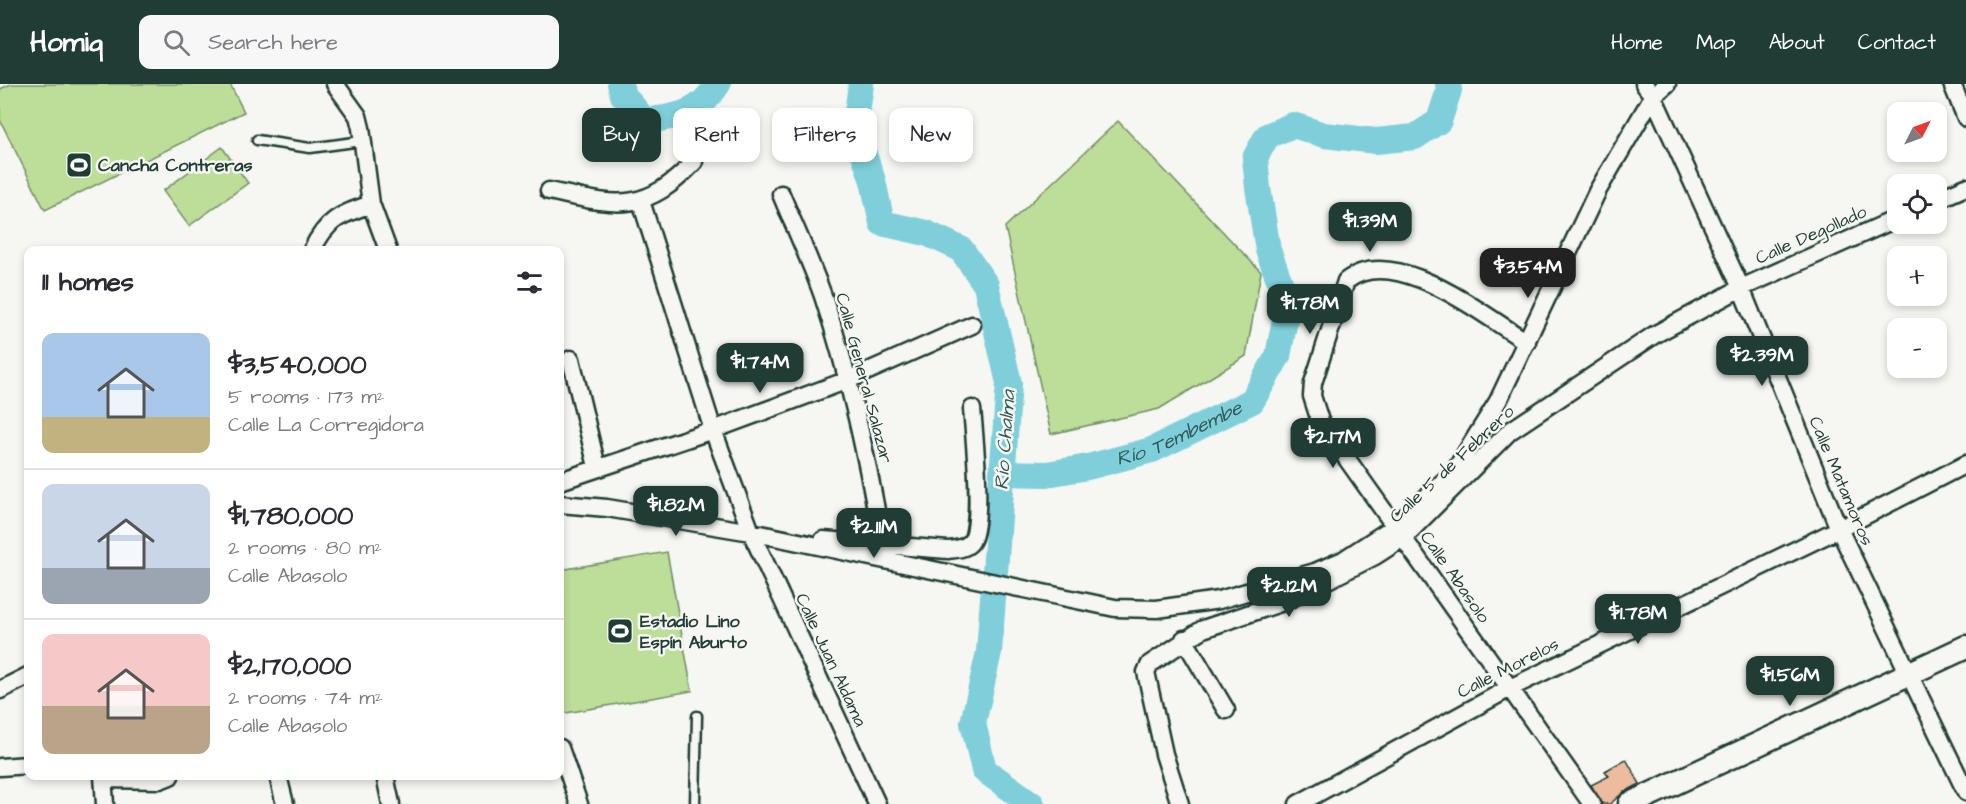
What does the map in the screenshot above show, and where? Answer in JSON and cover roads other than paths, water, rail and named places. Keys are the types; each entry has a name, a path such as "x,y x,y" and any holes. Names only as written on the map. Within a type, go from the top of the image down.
{"street":[{"path":"336,84 358,116 371,204 387,246"},
{"path":"564,504 607,508 751,532 1115,608 1157,609 1219,600 1315,572 1399,532 1457,477 1498,401 1598,190 1649,90 1667,84"},
{"path":"1952,84 1966,118"},
{"name":"Calle Matamoros","path":"1649,90 1741,288 1839,529 1966,792"},
{"path":"549,191 594,200 641,201 674,184 694,162"},
{"path":"1947,195 1966,187"},
{"name":"Calle General Salazar","path":"781,194 822,295 848,380 867,460 882,542"},
{"name":"Calle Juan Aldama","path":"641,201 713,430 751,532 877,804"},
{"path":"314,246 327,225 340,215 371,204"},
{"name":"Calle Degollado","path":"1741,288 1887,223"},
{"name":"Calle Abasolo","path":"1527,342 1424,280 1400,271 1365,271 1346,281 1340,296 1313,383 1314,406 1320,421 1592,804"},
{"name":"Calle 5 de Febrero","path":"1457,477 1510,431 1565,393 1654,335 1741,288"},
{"path":"564,479 713,430 848,380 972,325"},
{"path":"571,359 597,467"},
{"path":"783,539 882,542 932,549 962,548 970,543 974,536 977,505 972,409"},
{"name":"Calle Morelos","path":"1298,804 1510,687 1839,529 1966,464"},
{"path":"564,493 607,508"},
{"name":"Calle 5 de Febrero","path":"1180,804 1164,754 1146,672 1150,664 1184,639 1203,629 1286,601 1375,556 1399,532"},
{"path":"1184,639 1226,710"},
{"path":"1630,804 1966,647"},
{"path":"0,690 24,678"},
{"path":"564,760 579,804"},
{"path":"0,767 24,765"},
{"path":"104,780 105,804"},
{"path":"279,780 285,804"},
{"path":"386,780 391,804"}],"lane":[{"path":"257,140 310,148 362,141"},
{"path":"695,804 697,716"}],"waterway":[{"name":"Río Chalma","path":"620,84 623,95 645,121 678,115 695,108 711,94 718,84"},
{"name":"Río Chalma","path":"861,84 855,128 873,181 882,223 926,233 961,249 986,285 1009,383 989,652 973,723 984,770 1032,804"},
{"name":"Río Tembembe","path":"1002,473 1047,474 1088,467 1152,450 1252,401 1278,356 1288,304 1268,250 1258,188 1255,158 1267,136 1293,125 1324,135 1376,141 1415,137 1439,121 1449,90 1448,84"}],"place":[{"name":"Cancha Contreras","path":"79,165"},
{"name":"Estadio Lino Espín Aburto","path":"620,631"}]}
